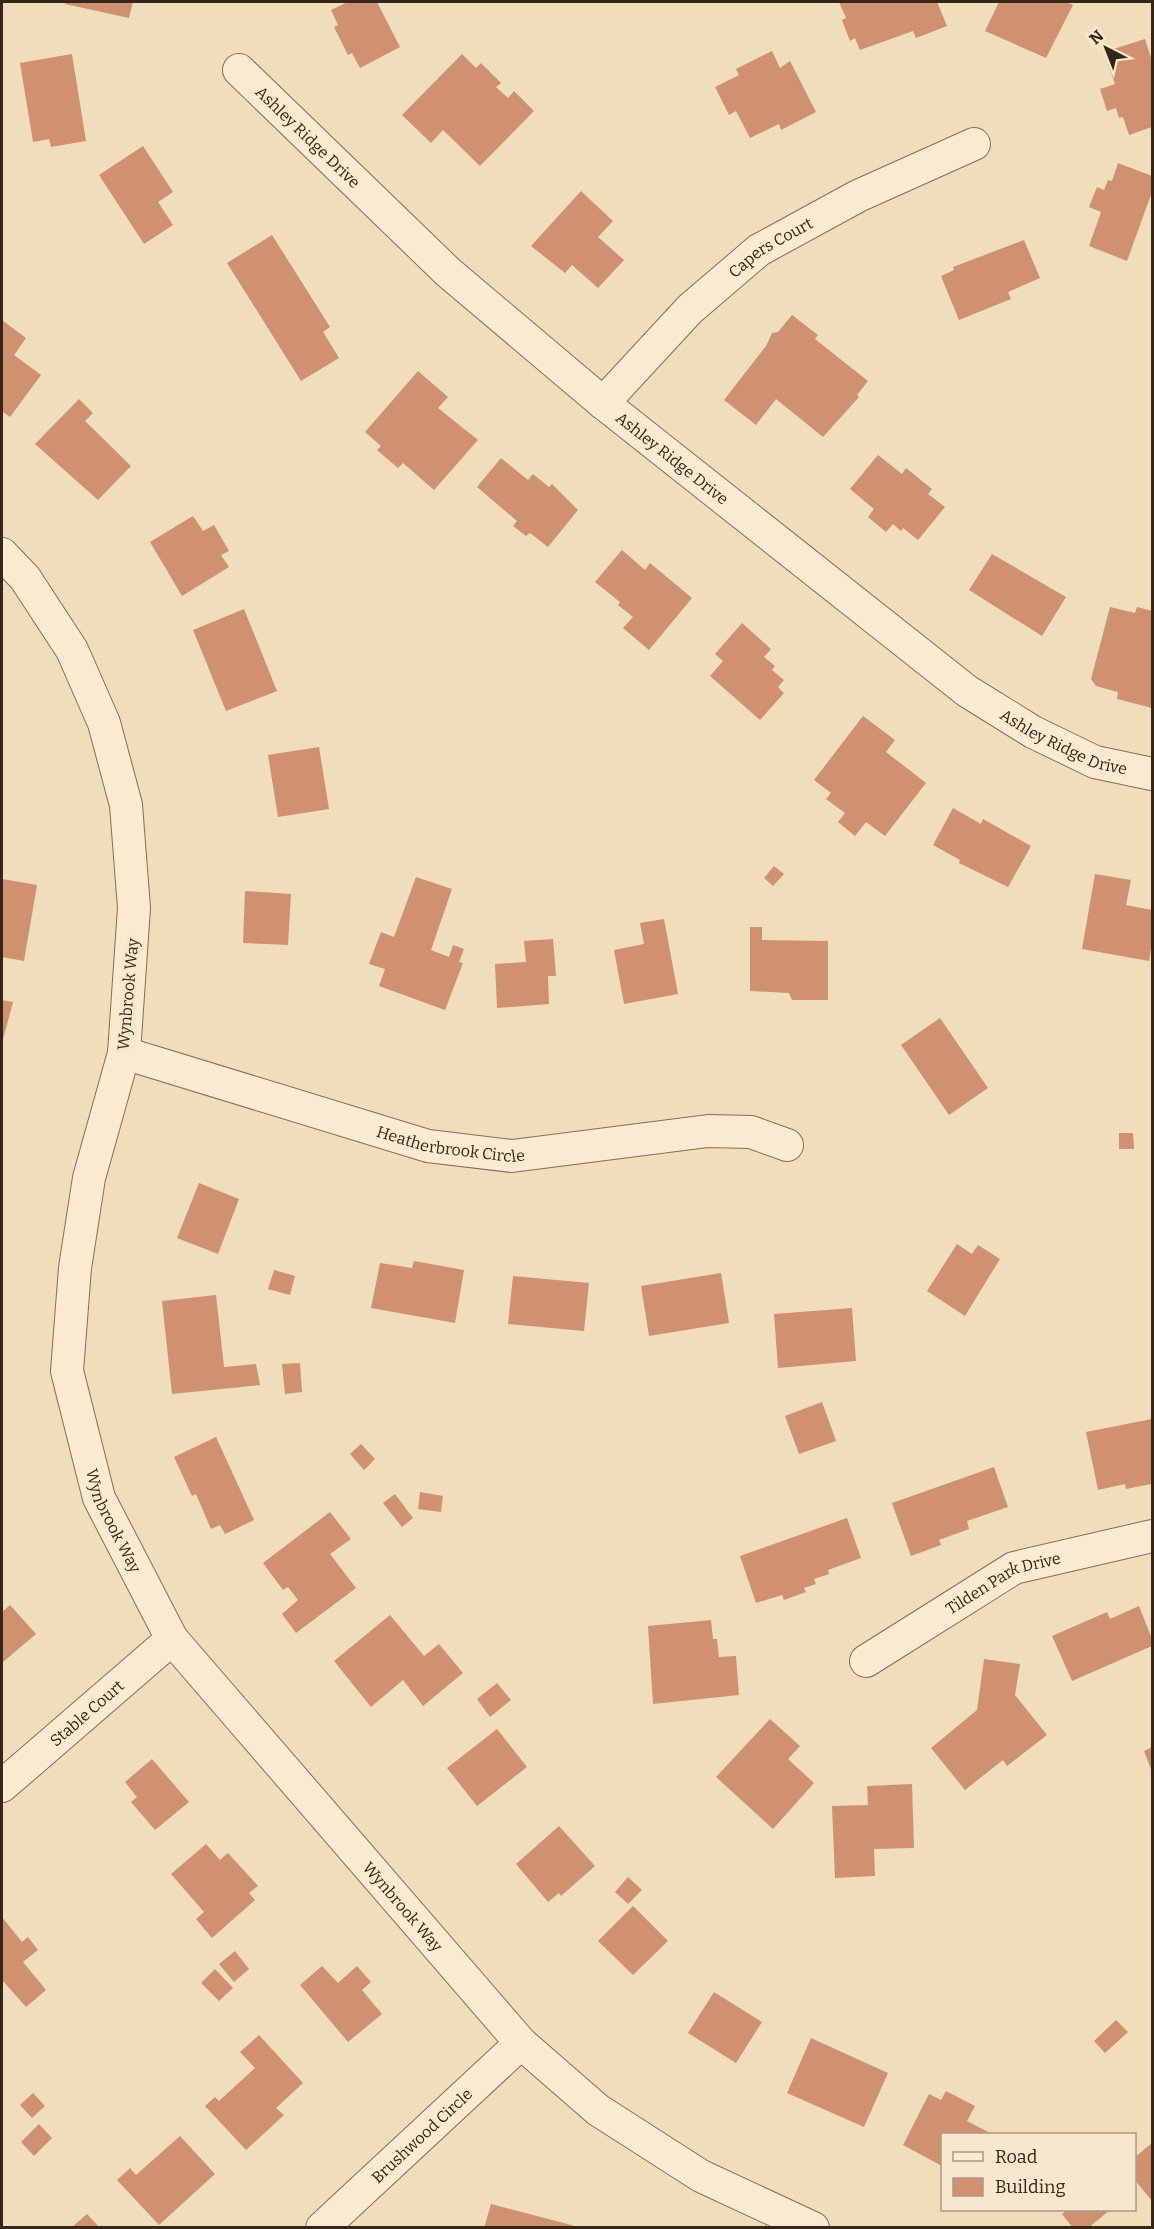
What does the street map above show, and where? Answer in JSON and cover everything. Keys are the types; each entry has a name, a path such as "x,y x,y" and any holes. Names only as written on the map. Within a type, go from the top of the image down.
{"street":[{"name":"Ashley Ridge Drive","path":"239,70 448,272 603,403 967,691 1033,732 1095,762 1152,774"},
{"name":"Capers Court","path":"603,403 690,309 759,250 858,196 974,144"},
{"name":"Wynbrook Way","path":"2,554 25,578 72,650 104,723 126,805 134,908 124,1053 89,1178 75,1268 67,1371 99,1498 172,1639 521,2043 598,2110 671,2157 701,2176 813,2228"},
{"name":"Heatherbrook Circle","path":"124,1053 428,1146 512,1156 708,1131 751,1132 787,1145"},
{"name":"Tilden Park Drive","path":"866,1660 1014,1568 1152,1536"},
{"name":"Stable Court","path":"2,1786 172,1639"},
{"name":"Brushwood Circle","path":"322,2228 521,2043"}],"building":[{"path":"66,2 133,2 129,18 65,4"},
{"path":"348,2 377,2 400,47 360,68 352,53 348,55 334,27 338,25 331,10"},
{"path":"839,2 937,2 947,26 916,38 913,31 860,50 855,38 850,41 842,20 846,18"},
{"path":"999,2 1066,2 1073,5 1046,58 985,31"},
{"path":"1145,39 1152,61 1152,127 1129,135 1123,117 1119,118 1116,108 1107,111 1100,89 1115,84 1104,52"},
{"path":"772,51 780,68 790,61 816,112 781,130 779,124 750,138 736,111 729,115 715,87 739,75 736,69"},
{"path":"72,54 86,141 51,147 49,139 33,142 20,63"},
{"path":"462,54 476,68 481,63 501,83 496,87 508,98 514,91 534,111 480,166 443,130 431,143 402,115"},
{"path":"143,146 173,192 158,202 173,225 144,244 99,175"},
{"path":"1118,163 1152,176 1152,192 1127,261 1089,246 1101,212 1089,207 1097,187 1104,190 1108,180 1112,181"},
{"path":"581,191 613,221 598,237 624,260 598,288 572,265 565,273 531,246"},
{"path":"272,235 330,327 323,332 339,358 301,381 227,263"},
{"path":"1024,240 1040,278 1008,292 1011,299 959,320 941,276 954,270 953,267"},
{"path":"792,315 818,335 815,339 868,381 857,395 859,397 823,437 776,399 756,425 724,400 766,346 772,333 778,332"},
{"path":"2,320 26,338 14,355 41,375 10,417 2,411"},
{"path":"418,371 448,397 438,408 478,440 434,490 403,463 398,468 377,450 381,446 365,432"},
{"path":"79,399 93,413 85,421 131,466 98,500 35,444"},
{"path":"878,455 902,474 906,468 932,489 928,494 945,507 918,540 903,528 901,531 893,524 886,532 868,517 874,509 850,489"},
{"path":"501,458 528,480 533,474 549,487 552,484 578,510 548,547 530,533 526,536 513,526 517,521 477,487"},
{"path":"193,516 203,531 214,525 229,551 221,555 229,567 182,596 150,542"},
{"path":"622,550 645,570 650,563 692,598 649,650 623,628 633,617 618,605 620,602 595,582"},
{"path":"992,554 1066,597 1042,636 969,590"},
{"path":"1110,607 1135,613 1137,607 1152,611 1152,708 1117,699 1118,692 1096,686 1091,679"},
{"path":"244,609 277,691 226,711 193,630"},
{"path":"742,623 771,649 764,657 775,666 772,670 784,680 778,687 784,693 760,720 710,676 723,661 715,654"},
{"path":"863,716 895,740 886,752 926,783 885,836 866,822 855,836 838,822 845,813 826,799 831,793 814,780"},
{"path":"319,747 329,809 278,817 268,755"},
{"path":"953,808 981,824 983,819 1031,846 1008,887 959,863 960,860 933,845"},
{"path":"774,866 784,874 773,886 764,878"},
{"path":"1095,874 1131,880 1126,905 1152,910 1152,942 1149,961 1082,949"},
{"path":"416,877 452,889 431,950 449,957 453,945 464,949 459,962 463,963 445,1010 379,986 385,969 369,964 381,932 394,937"},
{"path":"2,879 37,885 24,961 2,957"},
{"path":"245,891 291,894 288,945 243,943"},
{"path":"664,919 678,994 624,1004 614,950 644,944 640,923"},
{"path":"750,927 762,927 762,940 828,941 828,1000 792,1000 789,993 750,991"},
{"path":"553,939 556,976 548,976 549,1004 497,1008 495,964 526,962 524,941"},
{"path":"2,1000 13,1002 2,1043"},
{"path":"940,1018 988,1088 949,1115 901,1045"},
{"path":"1119,1133 1133,1133 1134,1149 1119,1149"},
{"path":"199,1183 239,1199 218,1254 177,1238"},
{"path":"957,1244 972,1254 978,1245 1000,1259 965,1316 927,1291"},
{"path":"414,1261 464,1270 455,1323 371,1308 380,1263 412,1268"},
{"path":"274,1270 295,1276 290,1295 268,1289"},
{"path":"721,1273 729,1323 649,1336 641,1286"},
{"path":"513,1276 589,1283 584,1331 508,1324"},
{"path":"216,1295 224,1367 256,1364 260,1385 172,1394 162,1301"},
{"path":"852,1308 856,1361 778,1368 774,1314"},
{"path":"300,1363 302,1392 285,1394 282,1364"},
{"path":"822,1402 836,1441 799,1454 785,1416"},
{"path":"1152,1419 1151,1484 1126,1489 1125,1484 1098,1490 1086,1432"},
{"path":"216,1437 254,1520 225,1534 220,1525 211,1529 196,1494 192,1496 174,1457"},
{"path":"361,1444 375,1459 364,1470 350,1454"},
{"path":"994,1467 1008,1507 967,1521 969,1529 939,1540 941,1545 911,1556 892,1503"},
{"path":"420,1492 443,1496 441,1512 418,1509"},
{"path":"395,1494 413,1518 402,1527 383,1503"},
{"path":"330,1512 351,1539 330,1554 356,1588 296,1633 282,1614 298,1600 288,1587 283,1590 263,1563"},
{"path":"847,1518 861,1558 828,1570 829,1574 814,1579 816,1584 804,1588 806,1592 784,1600 782,1595 756,1603 740,1556"},
{"path":"10,1605 36,1634 3,1662 2,1612"},
{"path":"1139,1606 1152,1639 1152,1646 1072,1681 1052,1636 1107,1612 1110,1619"},
{"path":"390,1615 424,1656 439,1644 463,1673 423,1706 403,1680 371,1707 334,1661"},
{"path":"711,1620 713,1639 717,1639 719,1657 736,1656 739,1695 653,1704 648,1626"},
{"path":"984,1659 1020,1664 1015,1695 1047,1735 1007,1766 1003,1760 965,1790 931,1748 977,1710"},
{"path":"497,1683 511,1700 490,1717 477,1699"},
{"path":"770,1719 800,1746 788,1759 814,1783 773,1829 716,1777"},
{"path":"497,1729 527,1767 477,1806 447,1768"},
{"path":"1152,1747 1152,1772 1144,1751"},
{"path":"152,1759 189,1802 155,1830 131,1802 137,1797 125,1782"},
{"path":"912,1784 914,1848 874,1849 875,1876 835,1878 832,1806 868,1805 867,1786"},
{"path":"559,1826 595,1866 561,1896 559,1893 548,1902 516,1864"},
{"path":"206,1844 220,1860 228,1853 258,1886 249,1893 255,1900 212,1938 196,1919 204,1912 171,1874"},
{"path":"628,1877 642,1890 628,1904 615,1892"},
{"path":"633,1906 668,1941 633,1975 598,1941"},
{"path":"2,1917 22,1942 28,1937 38,1950 23,1962 46,1990 26,2007 2,1980"},
{"path":"235,1951 249,1969 234,1982 219,1964"},
{"path":"322,1966 338,1983 357,1966 371,1982 362,1990 382,2014 348,2042 300,1985"},
{"path":"215,1969 233,1988 219,2001 201,1983"},
{"path":"714,1992 762,2022 736,2063 688,2033"},
{"path":"1116,2020 1128,2032 1105,2053 1094,2041"},
{"path":"259,2035 303,2083 276,2108 284,2115 246,2150 205,2106 215,2097 219,2101 255,2068 240,2052"},
{"path":"811,2038 888,2073 864,2127 787,2093"},
{"path":"946,2091 975,2106 967,2121 990,2133 941,2133 941,2165 903,2145 929,2094 941,2100"},
{"path":"33,2093 45,2106 32,2118 20,2105"},
{"path":"39,2124 52,2138 34,2156 21,2142"},
{"path":"180,2136 215,2174 159,2225 117,2180 130,2168 136,2175"},
{"path":"1152,2143 1152,2201 1136,2181 1136,2156"},
{"path":"491,2204 579,2227 484,2228"},
{"path":"1066,2211 1109,2211 1088,2228 1073,2228 1062,2214"},
{"path":"87,2214 100,2228 71,2228"}]}
